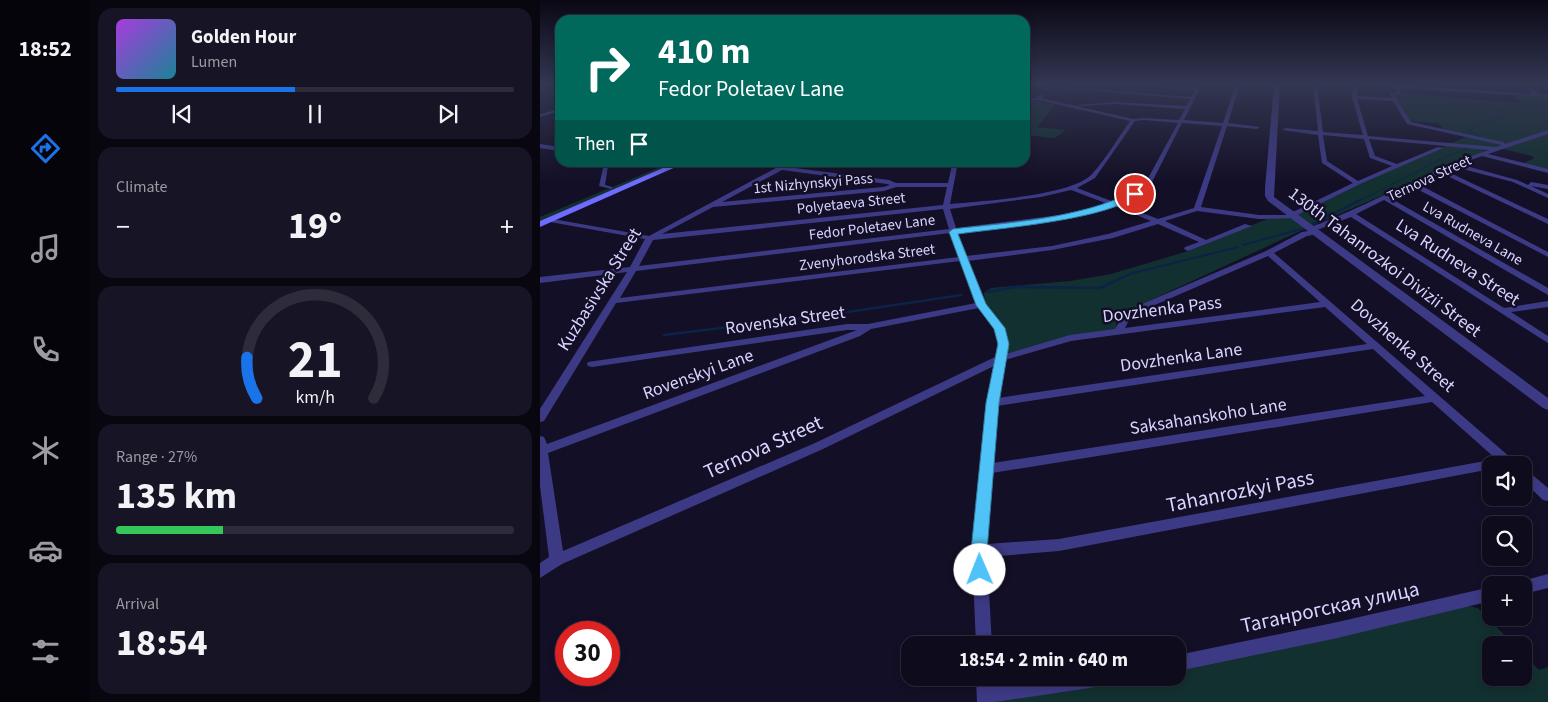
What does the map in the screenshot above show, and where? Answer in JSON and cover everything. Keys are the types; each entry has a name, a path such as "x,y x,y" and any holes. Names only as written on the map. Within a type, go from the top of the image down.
{"main road":[{"path":"540,218 658,167"},
{"path":"540,224 672,167"},
{"name":"Polyetaeva Street","path":"540,218 550,220"}],"street":[{"path":"1119,117 1133,120 1257,127"},
{"name":"Fedor Poletaev Lane","path":"540,280 1047,220 1114,204 1135,194 1149,183 1184,117"},
{"path":"1227,117 1197,209 1258,217 1293,215"},
{"name":"130th Tahanrozkoi Divizii Street","path":"1275,117 1269,196 1313,231 1548,405"},
{"path":"1319,117 1324,162 1358,183"},
{"path":"1360,117 1372,157 1397,166"},
{"path":"1403,117 1406,122 1412,125 1469,135 1507,145"},
{"name":"Polyetaeva Street","path":"550,220 650,238 1024,198 1072,188 1084,183 1096,174 1133,120"},
{"path":"1285,130 1497,149"},
{"name":"Ternova Street","path":"1120,331 1124,320 1138,309 1270,252 1464,160 1548,132"},
{"path":"540,146 555,148"},
{"name":"Ternova Street","path":"1293,215 1358,183 1440,148"},
{"path":"1482,154 1548,171"},
{"path":"1455,165 1515,181 1548,187"},
{"path":"601,167 606,168 602,186 610,188"},
{"path":"954,167 946,207 953,232 981,305 1000,328 1003,344 1002,358 992,403 979,551 984,636"},
{"path":"782,168 889,182 895,185"},
{"name":"Kuzbasivska Street","path":"540,418 633,269 650,238 782,168"},
{"path":"1442,171 1548,222"},
{"path":"1515,181 1548,196"},
{"name":"1st Nizhynskyi Pass","path":"708,206 884,189 895,185 949,184"},
{"path":"1414,184 1548,255"},
{"path":"1072,188 1160,222 1205,242"},
{"name":"Lva Rudneva Lane","path":"1385,198 1548,292"},
{"name":"Zvenyhorodska Street","path":"613,301 1082,243 1160,222 1197,209"},
{"name":"Lva Rudneva Street","path":"1350,213 1548,340"},
{"path":"1188,249 1248,226"},
{"name":"Dovzhenka Street","path":"1270,252 1501,456"},
{"name":"Dovzhenka Pass","path":"1002,358 1070,338 1328,304"},
{"path":"1503,311 1548,304"},
{"name":"Rovenska Street","path":"592,364 847,327 868,327 981,305"},
{"name":"Rovenskyi Lane","path":"541,447 847,337 868,327"},
{"name":"Dovzhenka Lane","path":"992,403 1376,346"},
{"name":"Ternova Street","path":"540,571 557,560 819,446 1002,358"},
{"name":"Saksahanskoho Lane","path":"986,469 1435,398"},
{"path":"541,447 557,560"},
{"name":"Tahanrozkyi Pass","path":"979,551 1059,545 1482,468"},
{"path":"1532,482 1548,496"},
{"path":"1532,585 1548,581"},
{"name":"Таганрогская улица","path":"1186,661 1333,631 1482,596"},
{"path":"986,691 1028,686"}],"green space":[{"path":"1030,117 1045,117 1037,127 1066,130 1055,138 1030,136"},
{"path":"1406,117 1548,117 1548,170 1522,164 1534,158 1532,156 1500,148 1490,149 1309,227 1291,213 1468,136 1444,130 1438,123 1408,121"},
{"path":"660,167 675,167 540,224 540,217"},
{"path":"1272,217 1292,217 1307,228 1123,313 1116,321 1117,330 1000,356 1003,328 985,304 984,293 991,288 1070,281 1111,274 1188,251"},
{"path":"1458,604 1478,608 1482,612 1482,626 1496,626 1505,636 1482,636 1482,686 1532,686 1532,663 1539,670 1548,667 1548,702 990,702 990,697 1066,686 1186,686 1186,664"}],"waterway":[{"path":"1483,138 1468,131 1480,123 1506,117"},
{"path":"1476,144 1481,139"},
{"path":"1359,201 1443,158 1471,147"},
{"path":"1313,224 1362,199"},
{"path":"1243,245 1301,229"},
{"path":"1108,284 1133,273 1238,247"},
{"path":"988,292 1016,287 1100,288 1111,283"},
{"path":"664,335 834,314 962,295"}],"route":[{"path":"980,570 979,551 992,403 1002,358 1003,344 1000,328 981,305 953,232 1047,220 1083,213 1114,204 1135,194"}]}
